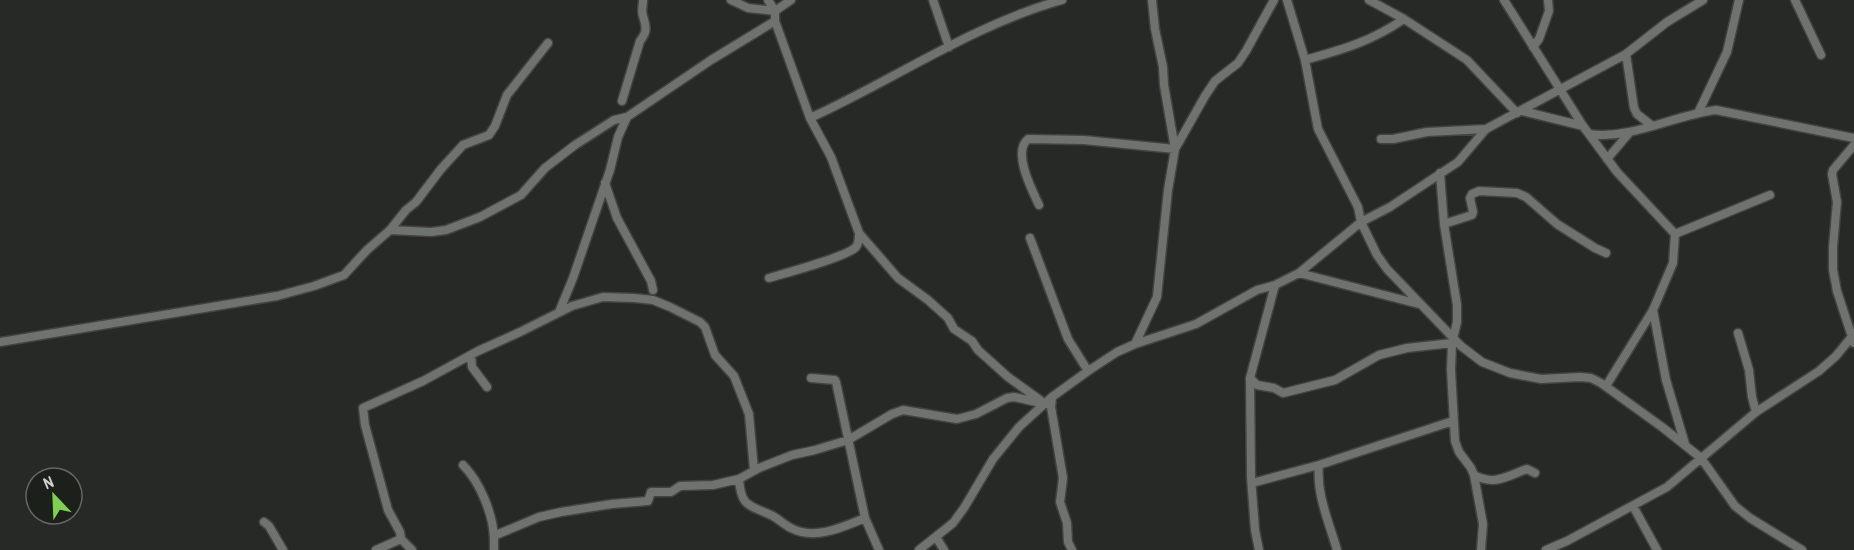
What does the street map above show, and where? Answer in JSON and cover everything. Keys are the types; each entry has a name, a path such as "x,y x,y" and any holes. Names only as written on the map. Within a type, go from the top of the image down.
{"street":[{"path":"622,101 640,40 646,33 647,25 641,13 643,0"},
{"path":"731,0 748,8 775,11 791,0"},
{"path":"768,0 775,11 775,21 810,118 831,157 859,233 889,269 948,318 954,329 972,341 978,350 1008,378 1045,404"},
{"path":"933,0 949,46"},
{"path":"810,118 847,101 949,46 1020,14 1062,0"},
{"path":"1135,344 1157,297 1168,190 1175,149 1152,0"},
{"path":"1175,149 1215,81 1238,63 1246,51 1274,0"},
{"path":"1287,0 1305,60 1318,129 1358,207 1361,222 1377,255 1398,282 1452,340 1482,362 1510,373 1541,379 1591,378 1606,386 1701,458 1735,506 1757,523 1802,550"},
{"path":"1369,0 1404,19 1467,60 1519,112 1583,126"},
{"path":"1504,0 1515,21 1583,126 1607,159 1675,234 1673,263 1653,310 1606,386"},
{"path":"1533,47 1539,39 1550,11 1548,0"},
{"path":"919,550 953,523 993,459 1019,427 1052,397 1088,371 1117,352 1196,324 1257,290 1275,285 1299,273 1361,222 1390,207 1458,162 1486,129 1626,54 1667,22 1703,0"},
{"path":"1698,113 1727,52 1739,0"},
{"path":"1796,0 1821,55"},
{"path":"1305,60 1362,43 1387,31 1404,19"},
{"path":"390,230 446,230 490,212 521,195 545,168 570,149 614,120 627,117 711,60 775,21"},
{"path":"0,342 277,296 344,275 416,202 463,145 489,135 507,95 549,43"},
{"path":"1626,54 1634,108 1637,114 1651,125"},
{"path":"1546,550 1667,487 1756,412 1819,371 1853,338 1837,291 1833,270 1837,202 1832,174 1852,142 1716,110 1630,132 1589,134"},
{"path":"559,312 573,278 618,137 627,117"},
{"path":"1381,139 1393,139 1427,132 1486,129"},
{"path":"1607,159 1630,132"},
{"path":"1039,205 1023,160 1023,146 1028,139 1084,140 1175,149"},
{"path":"1440,173 1444,224 1457,306 1457,322 1452,340 1455,441 1459,452 1474,475 1483,524 1481,550"},
{"path":"605,183 617,218 651,280 653,290"},
{"path":"1444,224 1472,215 1470,198 1474,192 1517,193 1527,197 1557,224 1606,253"},
{"path":"1675,234 1770,195"},
{"path":"769,278 839,256 855,248 859,233"},
{"path":"1030,238 1068,339 1088,371"},
{"path":"1299,273 1420,304"},
{"path":"1259,550 1252,483 1250,378 1275,285"},
{"path":"412,550 401,539 400,532 388,510 365,425 363,408 423,381 478,351 559,312 603,297 653,300 700,322 708,334 715,355 734,376 749,414 754,470"},
{"path":"1653,310 1666,380 1685,445"},
{"path":"1738,333 1749,370 1756,412"},
{"path":"1250,378 1257,385 1274,388 1283,393 1335,380 1379,355 1452,340"},
{"path":"471,356 472,367 488,387"},
{"path":"810,378 835,380 836,382 865,518 879,550"},
{"path":"494,538 501,532 539,517 612,504 648,501 651,492 671,492 680,486 713,485 739,479 754,470 792,455 848,440 892,414 903,411 957,419 976,414 1007,398 1014,397 1045,404"},
{"path":"1052,397 1051,407 1062,478 1060,502 1067,523 1068,542 1072,550"},
{"path":"1252,483 1319,465 1454,421"},
{"path":"463,465 486,500 494,528 494,550"},
{"path":"1319,465 1317,481 1337,550"},
{"path":"1474,475 1489,481 1497,481 1527,469 1535,473"},
{"path":"739,479 740,490 745,502 795,531 815,533 826,531 865,518"},
{"path":"1633,506 1657,550"},
{"path":"264,522 269,526 283,550"},
{"path":"936,537 944,550"},
{"path":"376,550 401,539"}]}
